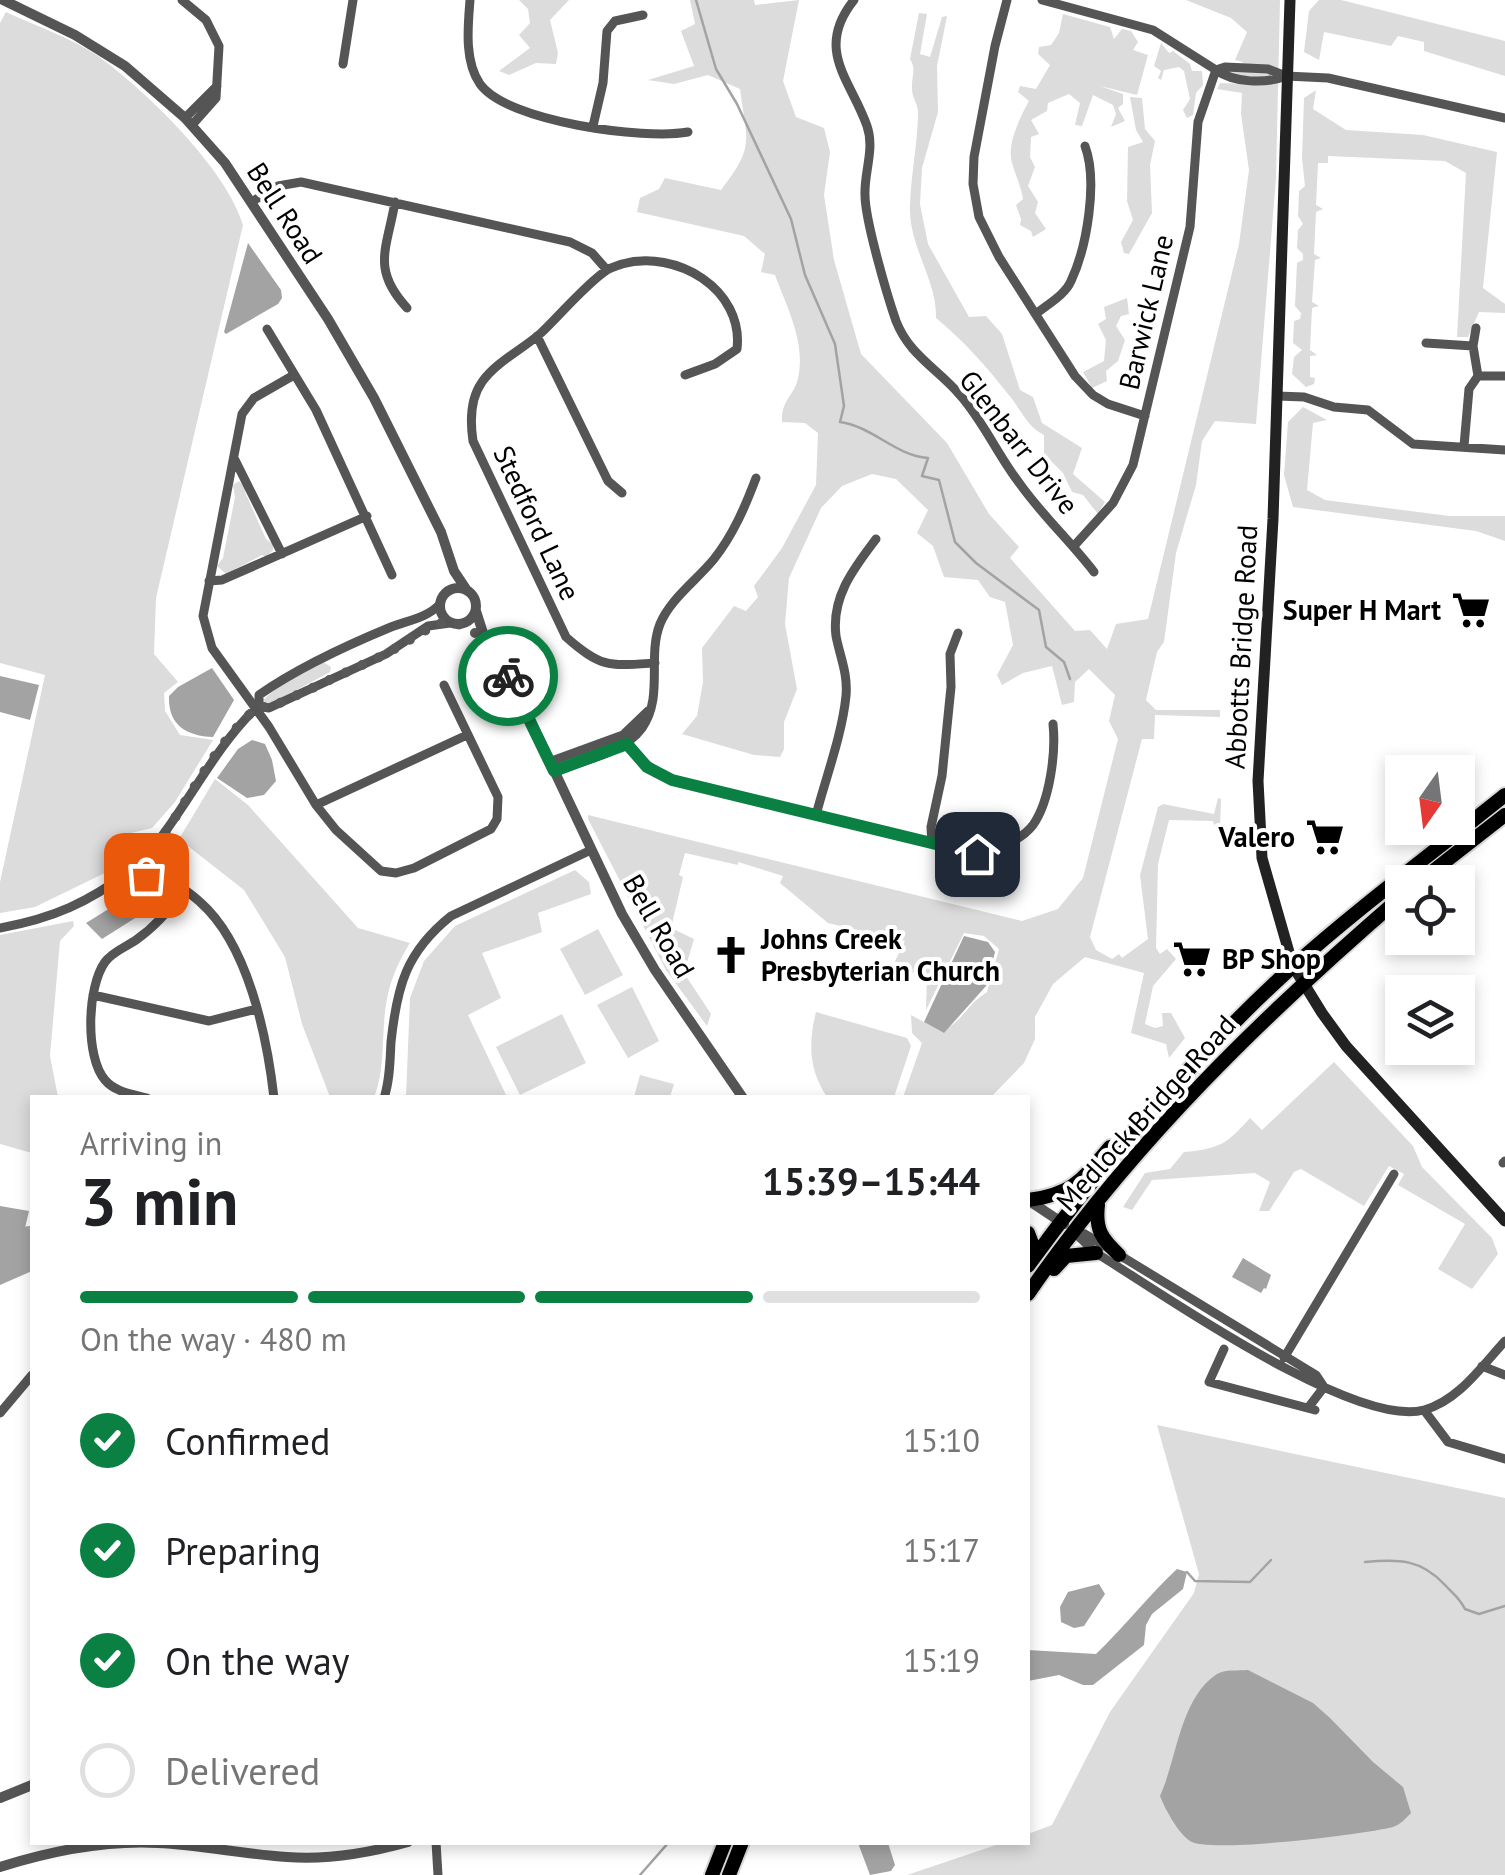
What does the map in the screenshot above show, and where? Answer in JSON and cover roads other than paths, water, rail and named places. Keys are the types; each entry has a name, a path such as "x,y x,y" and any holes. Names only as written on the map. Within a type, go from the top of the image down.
{"highway":[{"name":"Medlock Bridge Road","path":"1032,1260 1185,1075 1294,966 1505,795"},
{"path":"1441,865 1505,815"},
{"name":"Medlock Bridge Road","path":"1030,1291 1098,1202 1181,1106 1303,984 1385,911"},
{"path":"1030,1200 1062,1194 1075,1187 1128,1126 1149,1117"},
{"path":"1098,1202 1096,1222 1100,1236 1120,1256"},
{"path":"1030,1304 1061,1260 1072,1254 1096,1253"},
{"path":"712,1875 724,1845"},
{"path":"728,1875 741,1845"}],"main road":[{"name":"Abbotts Bridge Road","path":"1290,0 1259,812 1264,865 1303,984 1346,1046 1504,1222"}],"street":[{"name":"Bell Road","path":"2,0 105,53 143,80 188,121 252,201 374,398 441,532 454,571 473,594 483,633 500,660 622,914 655,970 741,1095"},
{"path":"182,0 206,20 219,46 217,86 188,121"},
{"path":"343,64 353,0"},
{"path":"470,0 472,66 481,86 502,102 522,112 593,126 667,136 688,132"},
{"name":"Glenbarr Drive","path":"854,0 841,21 836,59 868,128 866,206 896,321 910,348 959,393 1019,484 1094,572"},
{"path":"1007,0 977,138 973,184 984,230 1075,376 1108,404 1145,416"},
{"path":"1042,0 1153,30 1216,70 1268,69 1286,76 1328,78 1505,118"},
{"path":"593,126 603,83 606,31 615,21 643,15"},
{"name":"Barwick Lane","path":"1074,546 1124,485 1145,416 1190,226 1198,122 1216,70"},
{"path":"1036,314 1070,284 1077,264 1093,180 1085,146"},
{"path":"252,201 278,186 301,182 570,242 592,253 607,270 648,262 696,273 731,308 739,330 737,349 715,364 684,375"},
{"path":"395,202 384,275 390,290 407,308"},
{"name":"Stedford Lane","path":"607,270 482,382 473,402 472,441 566,637 590,658 608,664 655,664"},
{"path":"1464,446 1469,389 1478,376 1473,346 1476,328"},
{"path":"267,329 316,410 392,575"},
{"path":"537,336 608,481 622,493"},
{"path":"1426,344 1473,346"},
{"path":"294,374 250,402 242,414 208,581 203,616 207,639 257,707 316,805 336,830 381,871 396,873 452,850 491,829 499,808 498,797 444,685"},
{"path":"1478,376 1505,376"},
{"path":"1277,396 1368,410 1413,444 1505,450"},
{"path":"233,458 282,554"},
{"path":"551,767 625,739 650,709 655,694 656,637 661,620 725,544 756,478"},
{"path":"208,581 222,580 367,516"},
{"name":"Bell Road","path":"441,532 448,568 440,612 454,624 475,633 500,660"},
{"path":"816,815 845,701 847,675 836,635 836,609 848,578 876,539"},
{"path":"154,848 233,731 257,707 258,696 286,676 424,616 454,588 466,588"},
{"path":"257,707 269,708 386,654 428,626 469,621 476,611"},
{"path":"932,844 951,687 950,654 958,633"},
{"path":"377,634 386,654"},
{"path":"330,656 339,675"},
{"path":"625,739 647,767 672,780 977,854 1006,846 1033,825 1056,749 1053,724"},
{"path":"316,805 467,735"},
{"path":"154,848 139,845 130,851 128,861 132,870 141,875 155,870"},
{"path":"154,848 158,856 155,870"},
{"path":"384,1095 402,979 412,956 433,930 452,916 591,850"},
{"path":"0,928 44,920 70,910 132,870"},
{"path":"155,870 201,902 230,936 269,1055 274,1095"},
{"path":"136,1095 107,1083 92,1058 93,994 98,974 108,958 157,924 184,890"},
{"path":"93,994 209,1021 256,1009"},
{"path":"1282,1360 1394,1174"},
{"path":"1030,1201 1096,1253 1282,1360 1306,1382 1380,1410 1424,1410 1447,1400 1505,1341"},
{"path":"1074,1232 1085,1234 1216,1320"},
{"path":"1224,1350 1209,1382 1311,1409 1324,1386"},
{"path":"1482,1366 1505,1375"},
{"path":"1,1409 30,1377"},
{"path":"1424,1410 1448,1442 1505,1459"},
{"path":"0,1798 30,1786"},
{"path":"0,1868 60,1850 102,1845"},
{"path":"154,1845 326,1856 398,1845"},
{"path":"267,1855 269,1845"},
{"path":"436,1845 438,1875"}],"waterway":[{"path":"696,0 716,69 737,104 791,219 805,275 835,344 844,406 840,422 863,429 905,452 928,458 922,476 939,480 955,542 976,563 1039,610 1046,647 1064,662 1070,679"},
{"path":"24,1228 30,1227"},
{"path":"1187,1572 1195,1581 1250,1582 1271,1560"},
{"path":"1365,1562 1399,1561 1427,1570 1465,1609 1479,1614 1505,1606"},
{"path":"640,1875 666,1845"}],"place":[{"name":"Super H Mart","path":"1471,610"},
{"name":"Valero","path":"1325,837"},
{"name":"Johns Creek Presbyterian Church","path":"731,955"},
{"name":"BP Shop","path":"1192,959"}]}
